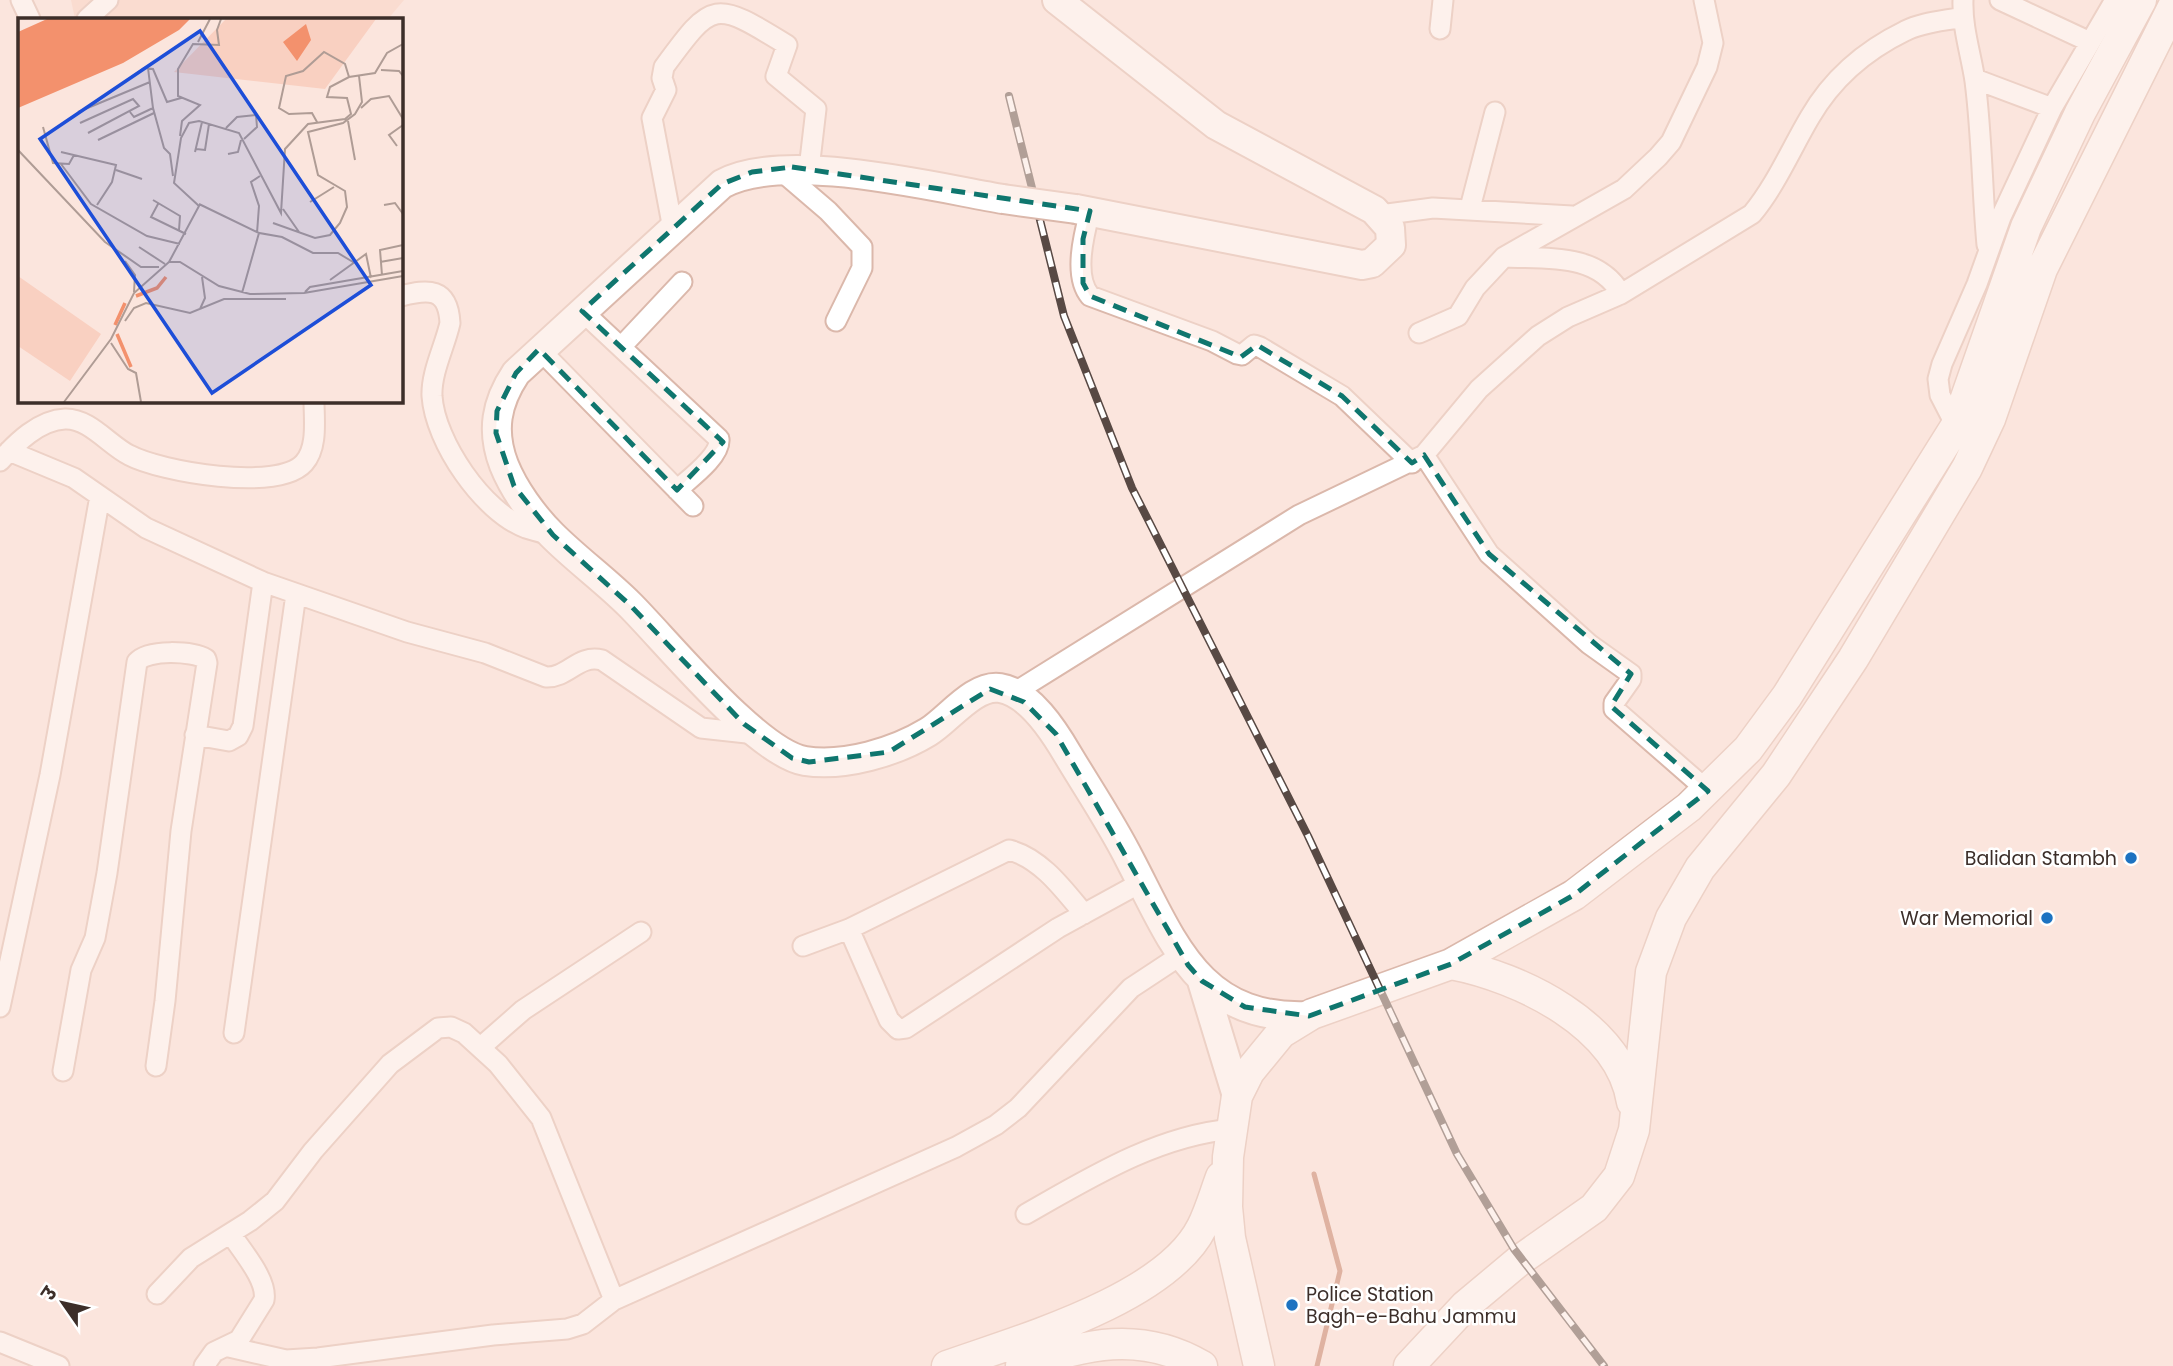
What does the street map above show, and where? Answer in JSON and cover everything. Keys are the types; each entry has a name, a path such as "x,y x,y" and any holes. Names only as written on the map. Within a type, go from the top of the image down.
{"main road":[{"path":"1057,0 1216,125 1380,215 1390,228 1391,245 1372,264 1362,265 1083,210 809,169 752,172 722,184 539,349 516,373 503,394 497,411 496,433 503,462 514,486 552,535 613,589 756,734 792,758 810,762 854,759 889,752 939,724 967,701 990,689 1000,688 1012,694 1039,715 1061,743 1181,955 1202,981 1245,1007 1280,1016 1309,1016"},
{"path":"1259,1366 1230,1238 1230,1143 1237,1096 1262,1052 1281,1032 1309,1016 1451,964 1574,895 1708,791 1748,750 1787,696 1956,426 2026,227 2080,113 2141,0"},
{"path":"1409,1366 1488,1286 1594,1208 1619,1176 1629,1151 1651,972 1671,918 1700,869 1776,775 1853,659 1966,468 1990,419 2042,269 2173,7"},
{"path":"1451,964 1487,971 1507,980 1542,997 1588,1028 1622,1068 1629,1085 1634,1116"},
{"path":"1202,981 1237,1096"},
{"path":"947,1366 1068,1322 1149,1284 1201,1229 1230,1143"},
{"path":"1021,1366 1057,1353 1103,1344 1126,1344 1177,1351 1202,1366"}],"street":[{"path":"21,0 30,18"},
{"path":"88,18 108,0"},
{"path":"1440,29 1443,0"},
{"path":"1419,332 1458,316 1475,288 1504,257 1572,216 1624,189 1671,142 1707,67 1713,43 1704,0"},
{"path":"2000,0 2090,42"},
{"path":"1956,426 1940,395 1938,379 2001,217 2052,108 2115,0"},
{"path":"673,229 652,118 666,90 662,78 664,67 704,9 715,1 734,2 787,44 776,76 816,109 809,169"},
{"path":"1012,694 1299,515 1418,459 1479,389 1538,336 1568,317 1621,294 1752,214 1764,199 1812,114 1836,80 1853,64 1913,28 1963,8 1975,79 1988,253"},
{"path":"1975,79 2052,108"},
{"path":"1469,208 1495,112"},
{"path":"779,169 828,211 862,247 862,268 836,321"},
{"path":"1380,215 1417,208 1469,208 1572,216"},
{"path":"1083,210 1083,283 1090,296 1212,341 1237,354 1242,355 1254,345 1260,346 1342,396 1418,459 1489,554 1589,644 1630,674 1631,680 1614,703 1621,715 1708,791"},
{"path":"1504,257 1585,263 1609,276 1621,294"},
{"path":"621,346 682,282"},
{"path":"402,296 424,290 436,293 444,300 449,311 450,323 432,396 438,421 454,460 485,499 524,528 552,535"},
{"path":"582,311 719,439 719,447 677,490"},
{"path":"539,349 693,506"},
{"path":"5,456 50,421 73,419 127,455 162,467 247,477 283,475 294,471 310,453 314,402"},
{"path":"5,456 74,478 146,528 263,582 407,632 485,653 546,677 556,678 572,667 594,658 602,660 681,718 701,728 756,734"},
{"path":"0,1007 50,775 100,496"},
{"path":"195,735 229,741 238,736 243,726 263,582"},
{"path":"234,1033 296,594"},
{"path":"63,1071 80,970 95,938 107,873 135,675 141,657 198,655 206,659 156,1066"},
{"path":"803,946 849,929 1009,849 1019,852 1041,868 1084,914"},
{"path":"849,929 889,1020 898,1029 906,1028 1084,914 1142,882"},
{"path":"481,1047 523,1010 641,932"},
{"path":"229,1347 286,1360 318,1358 493,1335 567,1329 583,1324 614,1300 956,1147 996,1125 1018,1108 1131,988 1181,955"},
{"path":"157,1294 191,1258 231,1234 275,1201 313,1151 371,1084 410,1048 444,1027 458,1029 481,1047 517,1085 541,1118 614,1300"},
{"path":"1026,1214 1089,1178 1176,1138 1230,1143"},
{"path":"205,1363 214,1352 229,1347 247,1332 265,1293 231,1234"},
{"path":"0,1342 59,1366"}],"highlighted area":[{"path":"792,167 1090,211 1083,239 1083,283 1090,296 1241,357 1257,345 1342,396 1412,463 1424,455 1489,554 1631,674 1611,706 1708,791 1574,895 1451,964 1309,1016 1245,1007 1202,981 1188,965 1056,734 1024,702 990,689 889,752 809,762 792,758 744,724 631,606 553,535 514,486 496,433 497,411 516,373 539,349 677,490 723,442 582,311 722,184 752,172"}],"shaded area":[{"path":"71,0 404,0 389,18 75,18"}],"waterway":[{"path":"1314,1174 1340,1271 1317,1366"}],"railway":[{"path":"1009,96 1064,316 1132,488 1308,836 1457,1154 1514,1249 1604,1366"}],"place":[{"name":"Balidan Stambh","path":"2131,858"},
{"name":"War Memorial","path":"2047,918"},
{"name":"Police Station Bagh-e-Bahu Jammu","path":"1292,1305"}]}
